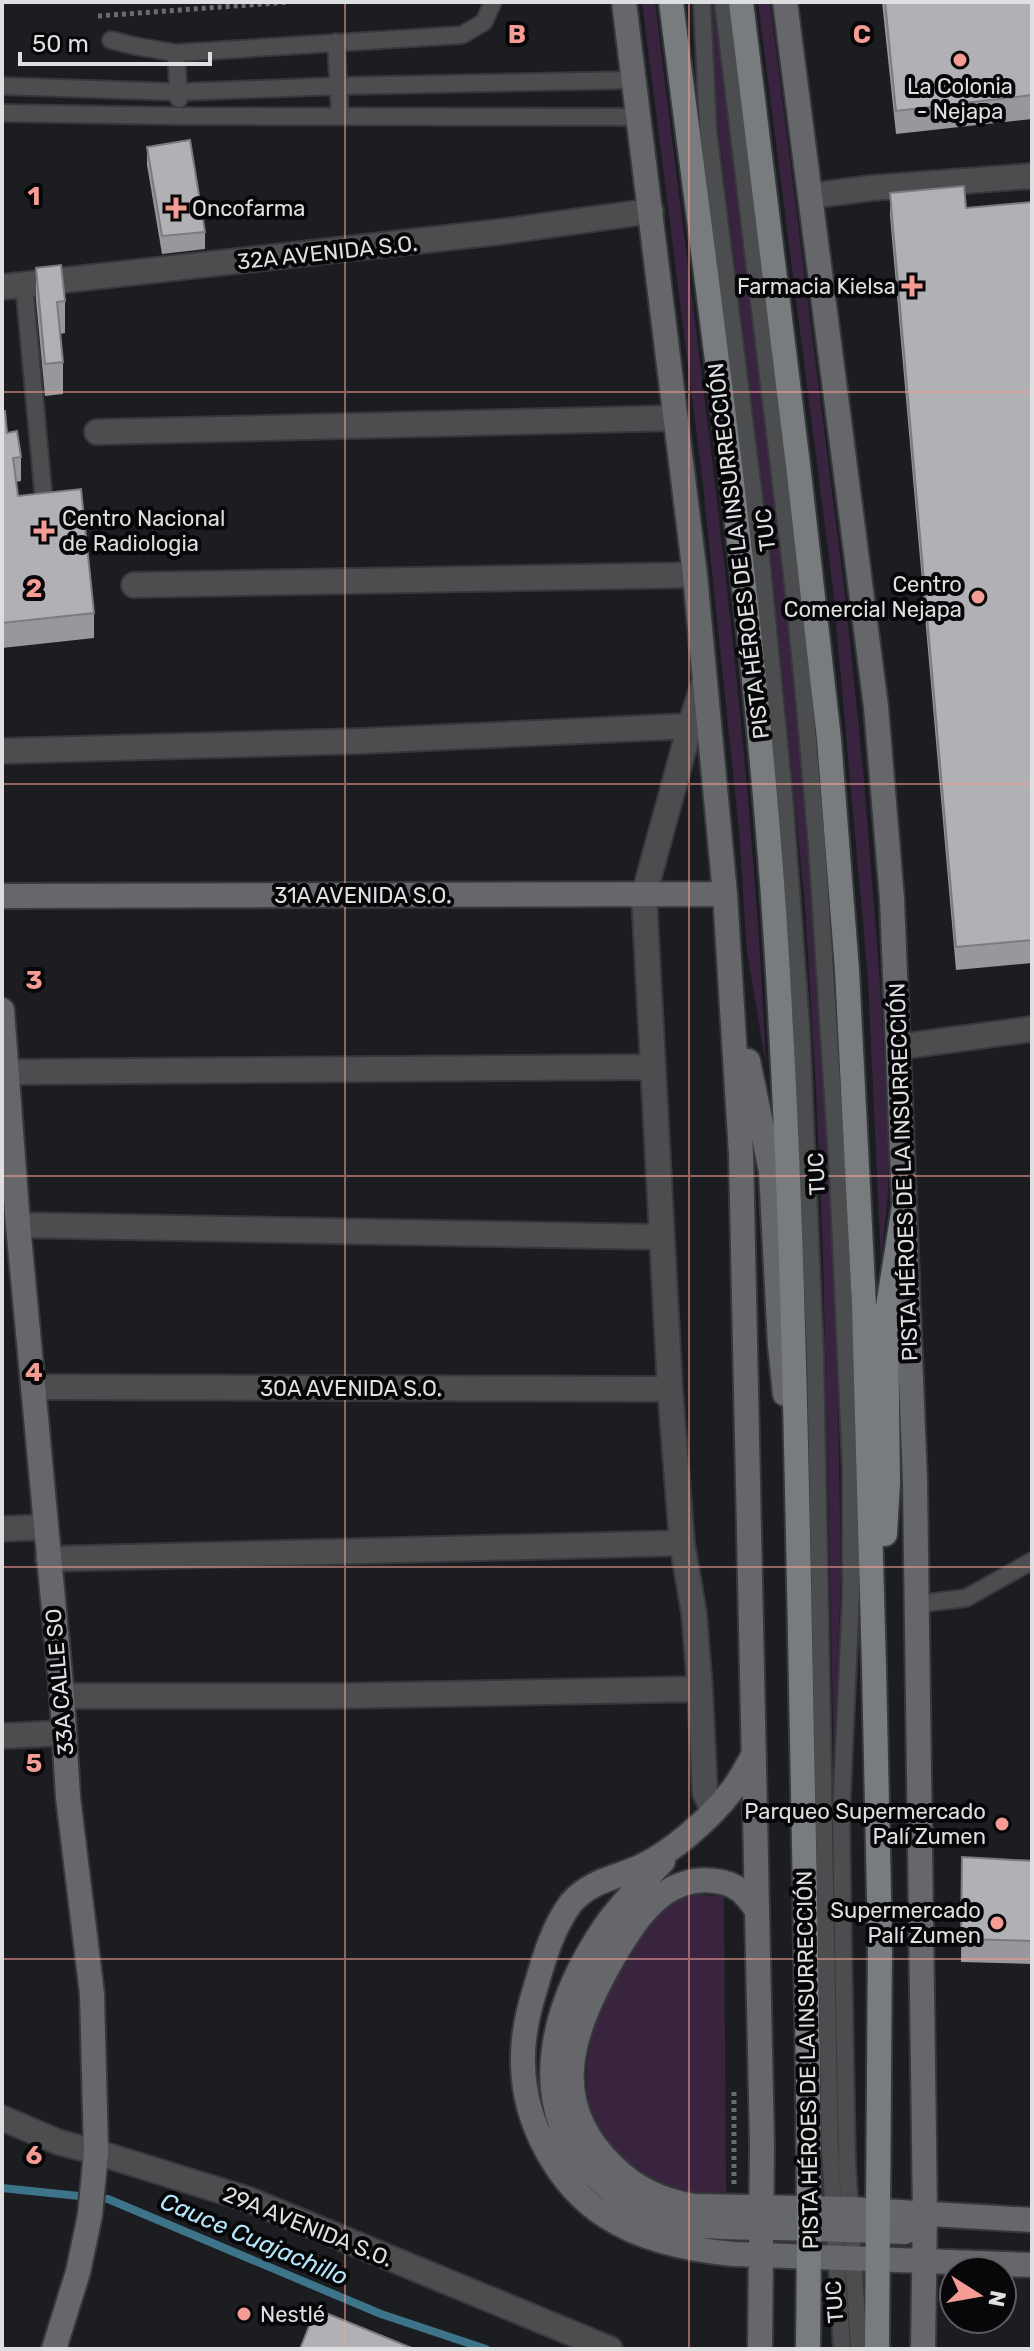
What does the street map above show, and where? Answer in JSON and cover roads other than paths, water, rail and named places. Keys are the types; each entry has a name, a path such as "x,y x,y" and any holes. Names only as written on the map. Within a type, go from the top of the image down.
{"main road":[{"name":"PISTA HÉROES DE LA INSURRECCIÓN","path":"671,2 744,584 760,743 780,1022 798,1524 832,2219 809,2256 808,2349"},
{"name":"PISTA HÉROES DE LA INSURRECCIÓN","path":"741,2 798,457 829,739 847,970 865,1336 880,1942 877,2349"},
{"path":"874,1668 888,1483 886,1319 904,1206"}],"street":[{"name":"PISTA HÉROES DE LA INSURRECCIÓN","path":"624,2 695,575 725,894 741,1154 757,1910 760,2349"},
{"name":"PISTA HÉROES DE LA INSURRECCIÓN","path":"785,2 876,707 892,899 915,1481 925,2213 935,2260 923,2349"},
{"path":"811,196 871,188 1032,176"},
{"name":"32A AVENIDA S.O.","path":"13,286 499,232 651,211"},
{"path":"97,432 676,418"},
{"path":"134,585 695,575"},
{"path":"704,683 644,895 670,1389 682,1543 691,1584 705,1793 713,1810"},
{"path":"2,751 361,741 690,726"},
{"name":"31A AVENIDA S.O.","path":"2,896 725,894"},
{"path":"730,981 771,1171 780,1345 798,1524"},
{"name":"33A CALLE SO","path":"2,1010 18,1225 62,1696 68,1797 92,1994 95,2161 90,2215 78,2272 54,2349"},
{"path":"898,1047 1032,1029"},
{"path":"8,1072 653,1067"},
{"path":"18,1225 661,1237"},
{"name":"30A AVENIDA S.O.","path":"33,1387 670,1389"},
{"path":"2,1529 46,1527"},
{"path":"48,1559 682,1543"},
{"path":"62,1696 335,1696 700,1689"},
{"path":"2,1736 64,1733"},
{"path":"754,1754 732,1791 628,1897 605,1926 568,1995 557,2029 551,2066 555,2103 569,2143 604,2185 630,2204 650,2214 693,2224 761,2218 880,2221 925,2213 1032,2220"},
{"path":"680,1842 637,1868 591,1885 569,1906 551,1938 528,2017 523,2054 524,2082 538,2134 566,2179 584,2200 630,2230 709,2252 1032,2265"},
{"path":"757,1910 741,1891 728,1884 711,1881 682,1884 663,1895 631,1931 596,1988 580,2024 571,2072 579,2121 605,2159 623,2176 643,2190 685,2204 761,2218"},
{"path":"591,1885 608,1888 633,1901 636,1907 631,1931"},
{"name":"29A AVENIDA S.O.","path":"2,2118 95,2161 247,2199 610,2349"}],"lane":[{"path":"111,40 176,53 462,35 484,22 493,2"},
{"name":"TUC","path":"702,2 708,130 760,546 784,795 801,1026 815,1352 832,2219 845,2258 859,2349"},
{"name":"TUC","path":"723,2 801,660 817,846 838,1176 851,1469 851,1595 841,1816 847,2164 832,2219"},
{"path":"336,42 340,116"},
{"path":"176,53 180,116"},
{"path":"2,86 179,92 634,80"},
{"path":"2,113 639,117"},
{"path":"13,286 43,490"},
{"path":"917,1604 966,1598 1032,1561"},
{"name":"TUC","path":"842,2349 845,2258"}],"waterway":[{"name":"Cauce Cuajachillo","path":"2,2188 108,2199 381,2314 486,2349"}],"place":[{"name":"La Colonia - Nejapa","path":"960,60"},
{"name":"Oncofarma","path":"176,208"},
{"name":"Farmacia Kielsa","path":"912,286"},
{"name":"Centro Nacional de Radiologia","path":"44,531"},
{"name":"Centro Comercial Nejapa","path":"978,597"},
{"name":"Parqueo Supermercado Palí Zumen","path":"1002,1824"},
{"name":"Supermercado Palí Zumen","path":"997,1923"},
{"name":"Nestlé","path":"244,2314"}]}
